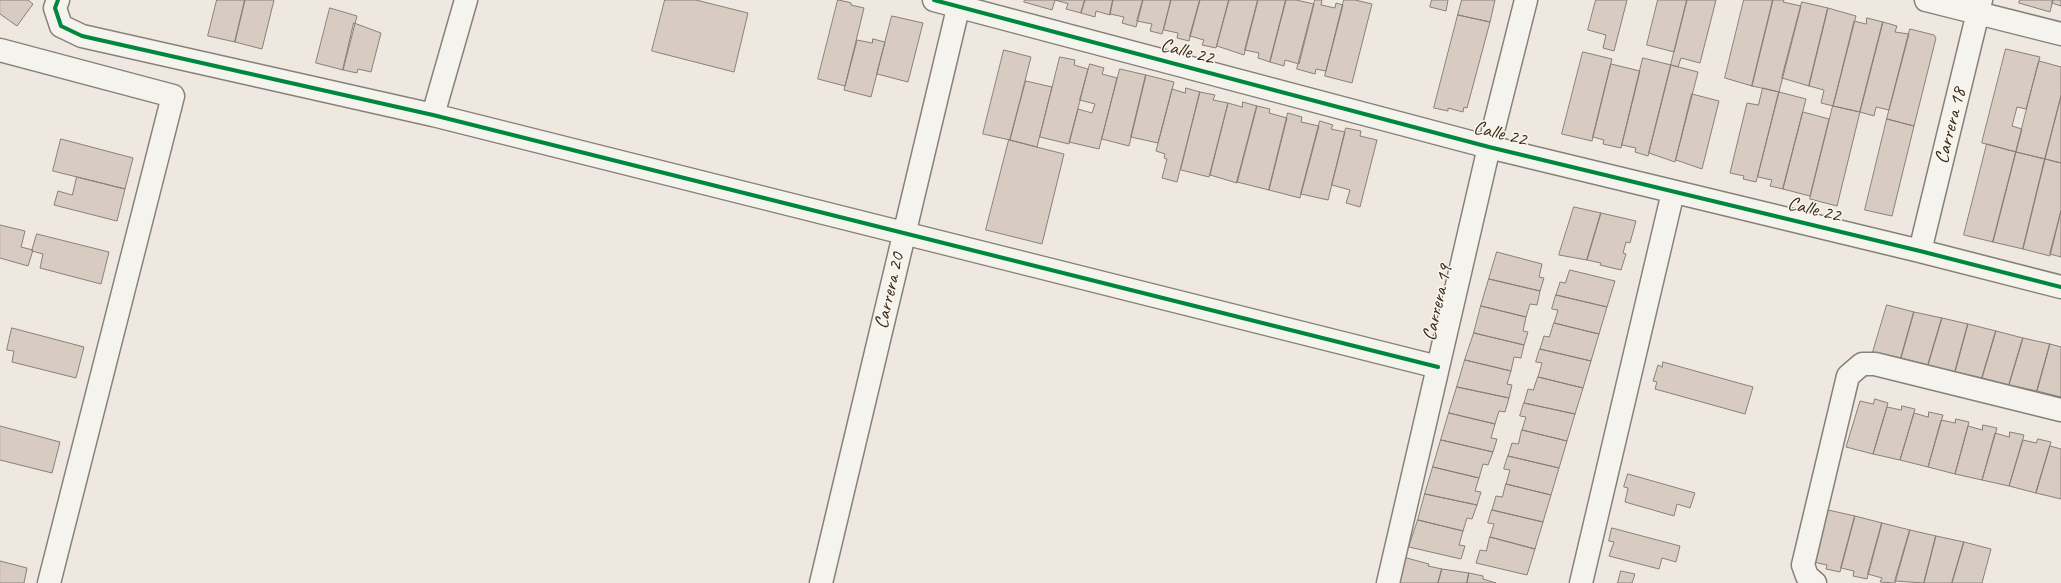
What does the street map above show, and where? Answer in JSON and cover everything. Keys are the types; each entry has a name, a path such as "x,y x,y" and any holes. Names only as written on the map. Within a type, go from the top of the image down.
{"street":[{"path":"433,115 466,0"},
{"name":"Calle 22","path":"934,0 959,3 1489,147 1920,251 2061,288"},
{"name":"Carrera 19","path":"1388,583 1489,147 1526,0"},
{"path":"1926,0 1980,7 2061,34"},
{"name":"Carrera 20","path":"821,583 959,3"},
{"path":"57,4 61,26 82,36 433,115 1438,367"},
{"name":"Carrera 18","path":"1920,251 1980,7"},
{"path":"0,50 173,96 50,583"},
{"path":"1581,583 1673,192"},
{"path":"1815,583 1807,576 1803,565 1848,376 1862,364 1876,364 2061,410"}],"building":[{"path":"0,0 28,0 33,4 17,26 0,14"},
{"path":"217,0 245,0 235,42 208,36"},
{"path":"245,0 274,0 262,49 235,42"},
{"path":"665,0 696,0 748,13 734,72 652,51"},
{"path":"838,0 864,8 845,86 818,79"},
{"path":"1025,0 1055,0 1052,10 1024,2"},
{"path":"1055,0 1085,0 1081,13 1066,9 1068,4"},
{"path":"1085,0 1113,0 1110,15 1096,11 1095,17 1081,13"},
{"path":"1113,0 1143,0 1136,27 1122,23 1124,17 1110,14"},
{"path":"1143,0 1171,0 1162,34 1150,31 1152,24 1137,21"},
{"path":"1171,0 1200,0 1189,41 1177,38 1178,33 1164,30"},
{"path":"1200,0 1229,0 1216,48 1202,45 1204,40 1190,36"},
{"path":"1229,0 1258,0 1244,55 1217,46"},
{"path":"1258,0 1286,0 1270,62 1258,58 1259,53 1245,50"},
{"path":"1286,0 1296,0 1314,4 1299,64 1285,60 1284,66 1270,62"},
{"path":"1315,0 1322,0 1321,5 1335,8 1336,3 1343,5 1326,71 1316,69 1315,74 1297,69"},
{"path":"1344,0 1355,0 1372,4 1352,83 1325,76"},
{"path":"1432,0 1448,0 1446,11 1430,7"},
{"path":"1462,0 1495,0 1490,22 1458,15"},
{"path":"1596,0 1627,0 1614,51 1603,48 1606,35 1588,30"},
{"path":"1658,0 1687,0 1674,52 1647,45"},
{"path":"1687,0 1716,0 1700,63 1681,58 1678,67 1671,65"},
{"path":"1744,0 1773,0 1752,86 1725,78"},
{"path":"1773,0 1784,0 1783,2 1801,6 1779,92 1752,86"},
{"path":"2020,0 2053,0 2050,12 2019,3"},
{"path":"2053,0 2061,0 2061,6 2052,3"},
{"path":"1802,2 1828,8 1809,86 1782,78"},
{"path":"330,8 357,16 343,70 316,63"},
{"path":"1828,8 1856,16 1833,106 1821,103 1824,90 1809,86"},
{"path":"1458,15 1490,22 1467,108 1464,107 1463,112 1448,108 1448,111 1434,108"},
{"path":"892,16 923,23 908,82 877,74"},
{"path":"1867,18 1883,22 1860,112 1833,106 1854,21 1866,24"},
{"path":"1883,22 1897,26 1895,32 1909,34 1889,110 1876,107 1874,116 1860,112"},
{"path":"354,23 381,33 371,72 358,69 357,73 343,70"},
{"path":"1910,29 1934,35 1936,38 1914,126 1887,119"},
{"path":"873,39 885,42 871,97 844,90 857,40 872,43"},
{"path":"2006,49 2040,57 2026,109 2017,107 2012,126 2022,129 2016,152 1982,143"},
{"path":"1004,50 1031,57 1010,140 983,134"},
{"path":"1583,52 1612,59 1592,141 1562,134"},
{"path":"1060,57 1075,60 1074,65 1088,69 1069,144 1040,137"},
{"path":"1643,58 1671,65 1648,156 1635,152 1636,148 1622,145"},
{"path":"2039,61 2061,67 2061,96 2045,159 2016,152"},
{"path":"1090,64 1104,68 1102,74 1117,78 1099,149 1069,142 1078,109 1092,113 1095,104 1080,100"},
{"path":"1611,64 1640,71 1621,148 1603,144 1604,140 1593,137"},
{"path":"1671,65 1698,72 1675,162 1649,153"},
{"path":"1120,69 1146,75 1129,146 1102,139"},
{"path":"1146,75 1174,82 1158,143 1131,137"},
{"path":"1026,81 1052,87 1037,147 1010,140"},
{"path":"1186,88 1200,92 1177,182 1162,178 1167,159 1164,158 1165,154 1156,151 1172,89 1185,93"},
{"path":"1763,88 1779,92 1756,182 1743,179 1744,176 1730,173 1747,103 1758,105"},
{"path":"1200,92 1215,95 1213,100 1228,103 1209,177 1181,170"},
{"path":"1779,92 1806,99 1783,189 1770,186 1772,180 1758,177"},
{"path":"1692,94 1719,101 1702,169 1676,160"},
{"path":"2061,96 2061,163 2045,159"},
{"path":"1243,102 1257,106 1237,183 1210,175 1228,103 1242,107"},
{"path":"1257,106 1270,109 1269,113 1287,118 1269,190 1237,182"},
{"path":"1833,106 1860,112 1837,206 1810,199"},
{"path":"1803,112 1829,119 1810,196 1783,189"},
{"path":"1288,113 1302,117 1301,122 1319,126 1300,198 1269,190"},
{"path":"1887,119 1914,126 1892,216 1865,210"},
{"path":"1320,121 1333,125 1331,129 1345,132 1328,200 1301,194"},
{"path":"1346,128 1361,131 1360,136 1377,140 1360,207 1346,203 1350,190 1332,185"},
{"path":"61,139 133,158 125,189 53,171"},
{"path":"1009,140 1064,154 1042,244 986,230"},
{"path":"1987,144 2016,152 1993,242 1964,235"},
{"path":"2016,152 2045,159 2023,249 1993,242"},
{"path":"2045,159 2061,163 2061,211 2050,256 2023,249"},
{"path":"77,177 125,189 117,221 54,205 58,191 72,195"},
{"path":"1574,207 1601,213 1587,260 1559,255"},
{"path":"2061,211 2061,257 2050,254"},
{"path":"1601,213 1636,221 1630,243 1626,242 1623,253 1626,254 1621,270 1587,260"},
{"path":"0,225 25,231 21,247 33,250 28,266 0,258"},
{"path":"37,234 109,252 101,284 40,268 43,254 32,251"},
{"path":"1497,252 1542,264 1539,277 1544,278 1540,291 1489,279"},
{"path":"1570,270 1615,281 1607,307 1556,295 1560,282 1565,283"},
{"path":"1489,279 1540,291 1537,305 1530,304 1526,317 1481,306"},
{"path":"1556,295 1607,307 1599,334 1554,323 1558,310 1552,309"},
{"path":"1887,305 1914,312 1901,358 1873,352"},
{"path":"1481,306 1526,317 1523,331 1528,332 1524,345 1474,333"},
{"path":"1914,312 1942,318 1928,365 1901,358"},
{"path":"1942,318 1968,324 1955,372 1928,365"},
{"path":"1554,323 1599,334 1591,361 1540,349 1544,336 1549,337"},
{"path":"1968,324 1996,331 1982,378 1955,372"},
{"path":"12,328 84,347 76,378 12,362 14,351 7,350"},
{"path":"1996,331 2023,338 2009,385 1982,378"},
{"path":"1474,333 1524,345 1521,358 1514,357 1511,371 1465,360"},
{"path":"2023,338 2050,344 2037,391 2009,385"},
{"path":"2050,344 2061,347 2061,397 2037,391"},
{"path":"1540,349 1591,361 1583,388 1538,377 1542,363 1536,362"},
{"path":"1465,360 1511,371 1507,384 1512,385 1509,398 1457,387"},
{"path":"1663,362 1753,387 1745,414 1655,389 1657,382 1653,381 1658,365 1662,367"},
{"path":"1538,377 1583,388 1575,414 1524,403 1528,389 1533,390"},
{"path":"1457,387 1509,398 1505,412 1499,411 1495,424 1449,413"},
{"path":"1875,399 1888,403 1873,454 1846,447 1860,401 1873,404"},
{"path":"1524,403 1575,414 1567,441 1522,430 1526,417 1520,416"},
{"path":"1902,406 1915,409 1900,460 1873,454 1887,407 1901,410"},
{"path":"1929,412 1943,415 1928,467 1900,460 1914,413 1928,417"},
{"path":"1449,413 1495,424 1491,438 1497,439 1493,452 1441,440"},
{"path":"1956,419 1969,422 1955,474 1928,467 1941,420 1955,423"},
{"path":"1983,425 1997,428 1982,480 1955,474 1968,426 1982,430"},
{"path":"0,426 60,442 52,473 0,460"},
{"path":"1522,430 1567,441 1559,468 1508,456 1512,443 1518,444"},
{"path":"2010,432 2024,435 2009,486 1982,480 1995,433 2009,437"},
{"path":"2038,439 2051,442 2036,493 2009,486 2023,440 2036,443"},
{"path":"1441,440 1493,452 1488,465 1483,464 1479,478 1433,467"},
{"path":"2050,446 2061,449 2061,499 2036,493"},
{"path":"1508,456 1559,468 1551,495 1506,484 1510,470 1504,469"},
{"path":"1433,467 1479,478 1475,491 1481,492 1477,505 1425,494"},
{"path":"1628,474 1695,493 1690,508 1677,504 1674,516 1625,502 1628,488 1624,487"},
{"path":"1506,484 1551,495 1543,522 1492,510 1496,496 1502,497"},
{"path":"1425,494 1477,505 1472,519 1467,518 1463,531 1418,520"},
{"path":"1492,510 1543,522 1535,549 1490,537 1494,524 1488,523"},
{"path":"1828,510 1855,516 1840,572 1826,569 1827,565 1813,562"},
{"path":"1855,516 1882,523 1867,579 1853,576 1854,571 1841,568"},
{"path":"1418,520 1463,531 1459,545 1465,546 1461,559 1409,547"},
{"path":"1882,523 1910,530 1895,583 1880,582 1882,578 1868,574"},
{"path":"1612,528 1680,546 1676,562 1662,558 1659,569 1609,556 1614,542 1609,541"},
{"path":"1910,530 1936,536 1924,583 1895,581"},
{"path":"1936,536 1964,542 1952,583 1924,583"},
{"path":"1490,537 1535,549 1527,575 1476,563 1480,550 1486,551"},
{"path":"1964,542 1991,549 1982,583 1952,583"},
{"path":"1403,557 1429,564 1428,566 1442,569 1438,583 1399,583"},
{"path":"0,561 27,568 24,583 0,583"},
{"path":"1442,569 1469,573 1467,583 1438,583"},
{"path":"1621,571 1635,574 1632,583 1618,583"},
{"path":"1469,573 1483,576 1483,579 1496,583 1467,583"}],"cycle path":[{"path":"58,0 55,8 61,26 82,36 433,115 1438,367"},
{"path":"934,0 1489,147 1920,251 2061,287"}]}
